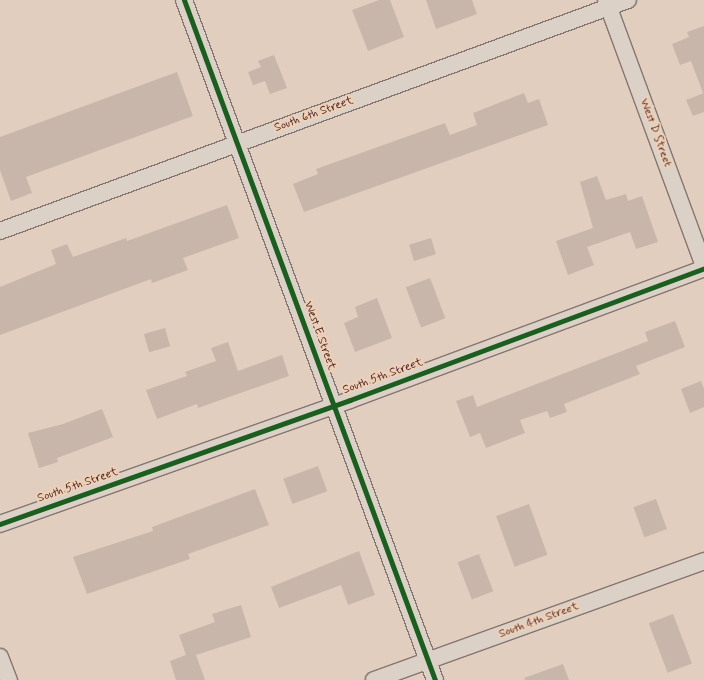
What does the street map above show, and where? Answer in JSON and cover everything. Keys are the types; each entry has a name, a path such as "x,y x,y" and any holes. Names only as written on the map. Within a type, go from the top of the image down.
{"street":[{"name":"West E Street","path":"184,0 435,680"},
{"name":"South 6th Street","path":"0,231 608,3 628,0"},
{"name":"West D Street","path":"608,3 704,267"},
{"name":"South 5th Street","path":"0,524 334,406 704,267"},
{"name":"South 4th Street","path":"374,680 704,562"},
{"path":"0,657 8,680"}],"building":[{"path":"379,0 390,0 404,37 368,51 352,10"},
{"path":"426,0 472,0 477,14 436,29"},
{"path":"704,26 703,93 691,61 680,65 672,44 689,37 687,32"},
{"path":"274,55 287,88 270,94 265,81 253,85 248,72 261,67 258,61"},
{"path":"177,72 193,116 26,177 32,193 11,201 0,170 0,137"},
{"path":"524,93 528,103 539,99 548,125 304,212 293,184 318,174 316,169 445,123 450,135 477,125 473,113"},
{"path":"704,93 704,112 693,116 686,100"},
{"path":"597,176 606,200 626,194 628,201 642,196 658,242 636,249 630,232 587,247 594,265 568,275 556,241 593,228 580,182"},
{"path":"227,205 239,238 183,258 188,270 152,283 151,279 0,335 0,287 56,264 51,250 67,244 73,257 126,238 127,241"},
{"path":"431,238 436,254 414,261 409,245"},
{"path":"430,278 445,318 421,327 406,287"},
{"path":"377,298 392,338 355,352 344,323 358,317 355,307"},
{"path":"675,321 685,347 636,366 640,374 564,404 567,412 550,418 547,411 520,420 525,433 486,448 480,433 470,437 456,401 473,395 477,407 648,341 645,332"},
{"path":"165,328 170,346 149,352 144,334"},
{"path":"228,342 238,371 282,355 289,376 198,408 197,404 157,419 146,390 187,376 185,372 216,361 211,348"},
{"path":"701,381 704,389 704,407 690,413 681,389"},
{"path":"102,409 113,437 57,458 58,462 39,468 28,433 63,424"},
{"path":"318,466 327,491 292,504 283,479"},
{"path":"255,489 269,525 188,554 190,559 87,594 73,557 153,531 152,527"},
{"path":"656,499 667,529 644,537 633,507"},
{"path":"529,504 547,555 515,567 496,516"},
{"path":"359,551 375,595 348,605 341,585 279,608 271,587"},
{"path":"479,554 493,591 472,600 458,562"},
{"path":"241,605 251,637 196,655 205,680 176,680 170,661 186,655 179,635 215,622 212,614"},
{"path":"673,614 692,663 668,673 649,623"},
{"path":"563,664 569,680 525,680 524,678"}],"cycle path":[{"path":"184,0 435,680"},
{"path":"0,524 350,400 704,268"}]}
